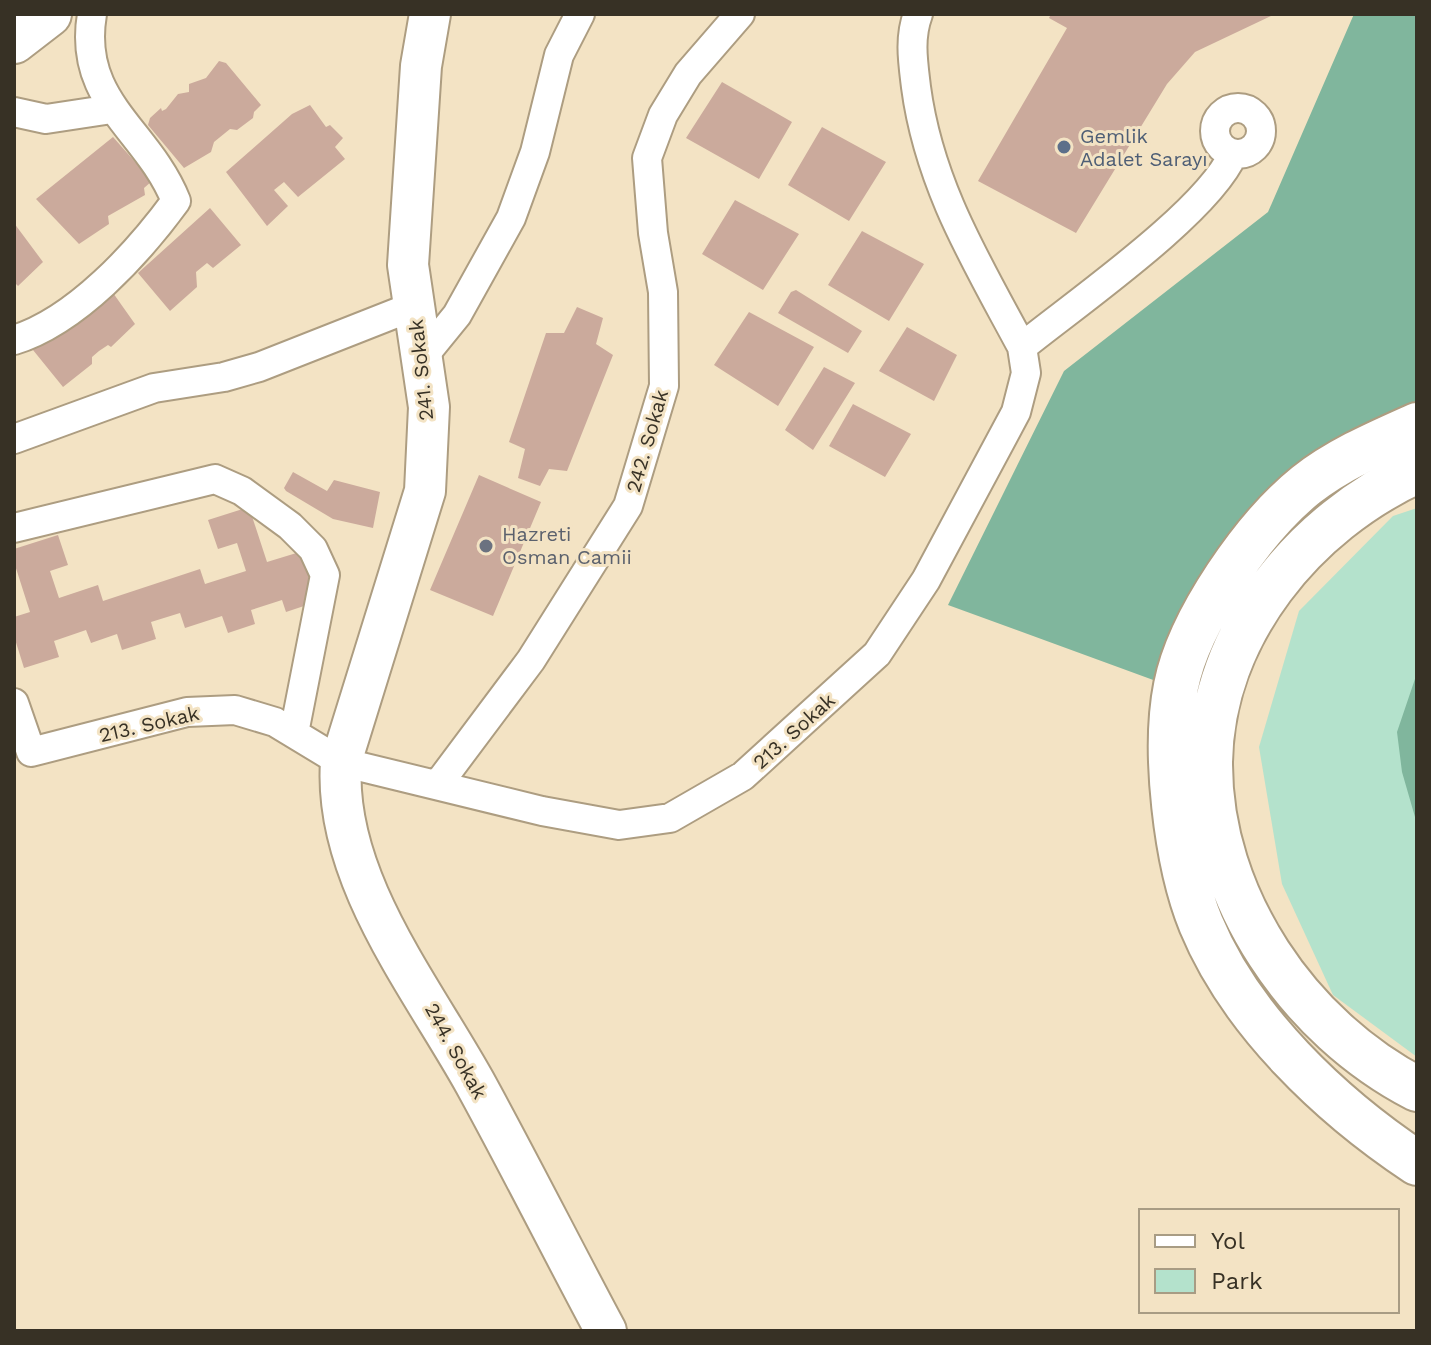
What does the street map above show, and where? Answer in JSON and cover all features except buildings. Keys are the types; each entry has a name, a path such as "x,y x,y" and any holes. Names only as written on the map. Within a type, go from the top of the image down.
{"highway":[{"path":"14,41 49,14"},
{"path":"1417,425 1359,452 1306,485 1266,525 1231,569 1199,626 1176,685 1173,748 1175,822 1184,868 1201,925 1238,991 1310,1077 1417,1163"},
{"path":"1417,471 1383,486 1332,522 1294,558 1262,599 1224,677 1210,761 1230,878 1258,935 1294,989 1343,1042 1417,1089"}],"street":[{"path":"14,340 65,315 147,240 176,201 168,181 112,109 95,78 89,52 92,14"},
{"name":"241. Sokak","path":"341,762 425,491 429,407 408,265 421,66 430,14"},
{"path":"422,358 457,315 511,218 535,152 559,55 580,14"},
{"name":"213. Sokak","path":"14,703 31,752 210,710 259,714 341,762 439,783 542,811 619,825 670,818 743,776 877,654 926,580 1016,412 1026,373 1022,347 938,184 922,134 912,60 912,30 918,14"},
{"name":"242. Sokak","path":"439,783 531,660 628,506 664,386 663,292 653,233 647,158 663,115 688,74 736,16"},
{"path":"14,112 46,119 112,109"},
{"path":"1022,347 1184,214 1225,171 1233,154"},
{"path":"14,439 168,384 208,380 259,367 414,306"},
{"path":"14,528 215,479 242,491 290,526 313,549 325,575 294,733"},
{"name":"244. Sokak","path":"341,762 342,806 349,849 375,909 475,1084 606,1331"}],"green space":[{"path":"1354,14 1417,14 1417,403 1350,434 1156,681 948,605 1064,371 1268,212"},
{"path":"1417,508 1417,1057 1333,995 1282,884 1259,747 1299,611 1393,516"},
{"path":"1417,673 1417,824 1402,772 1397,732"}],"place":[{"name":"Gemlik Adalet Sarayı","path":"1064,147"},
{"name":"Hazreti Osman Camii","path":"486,546"}]}
